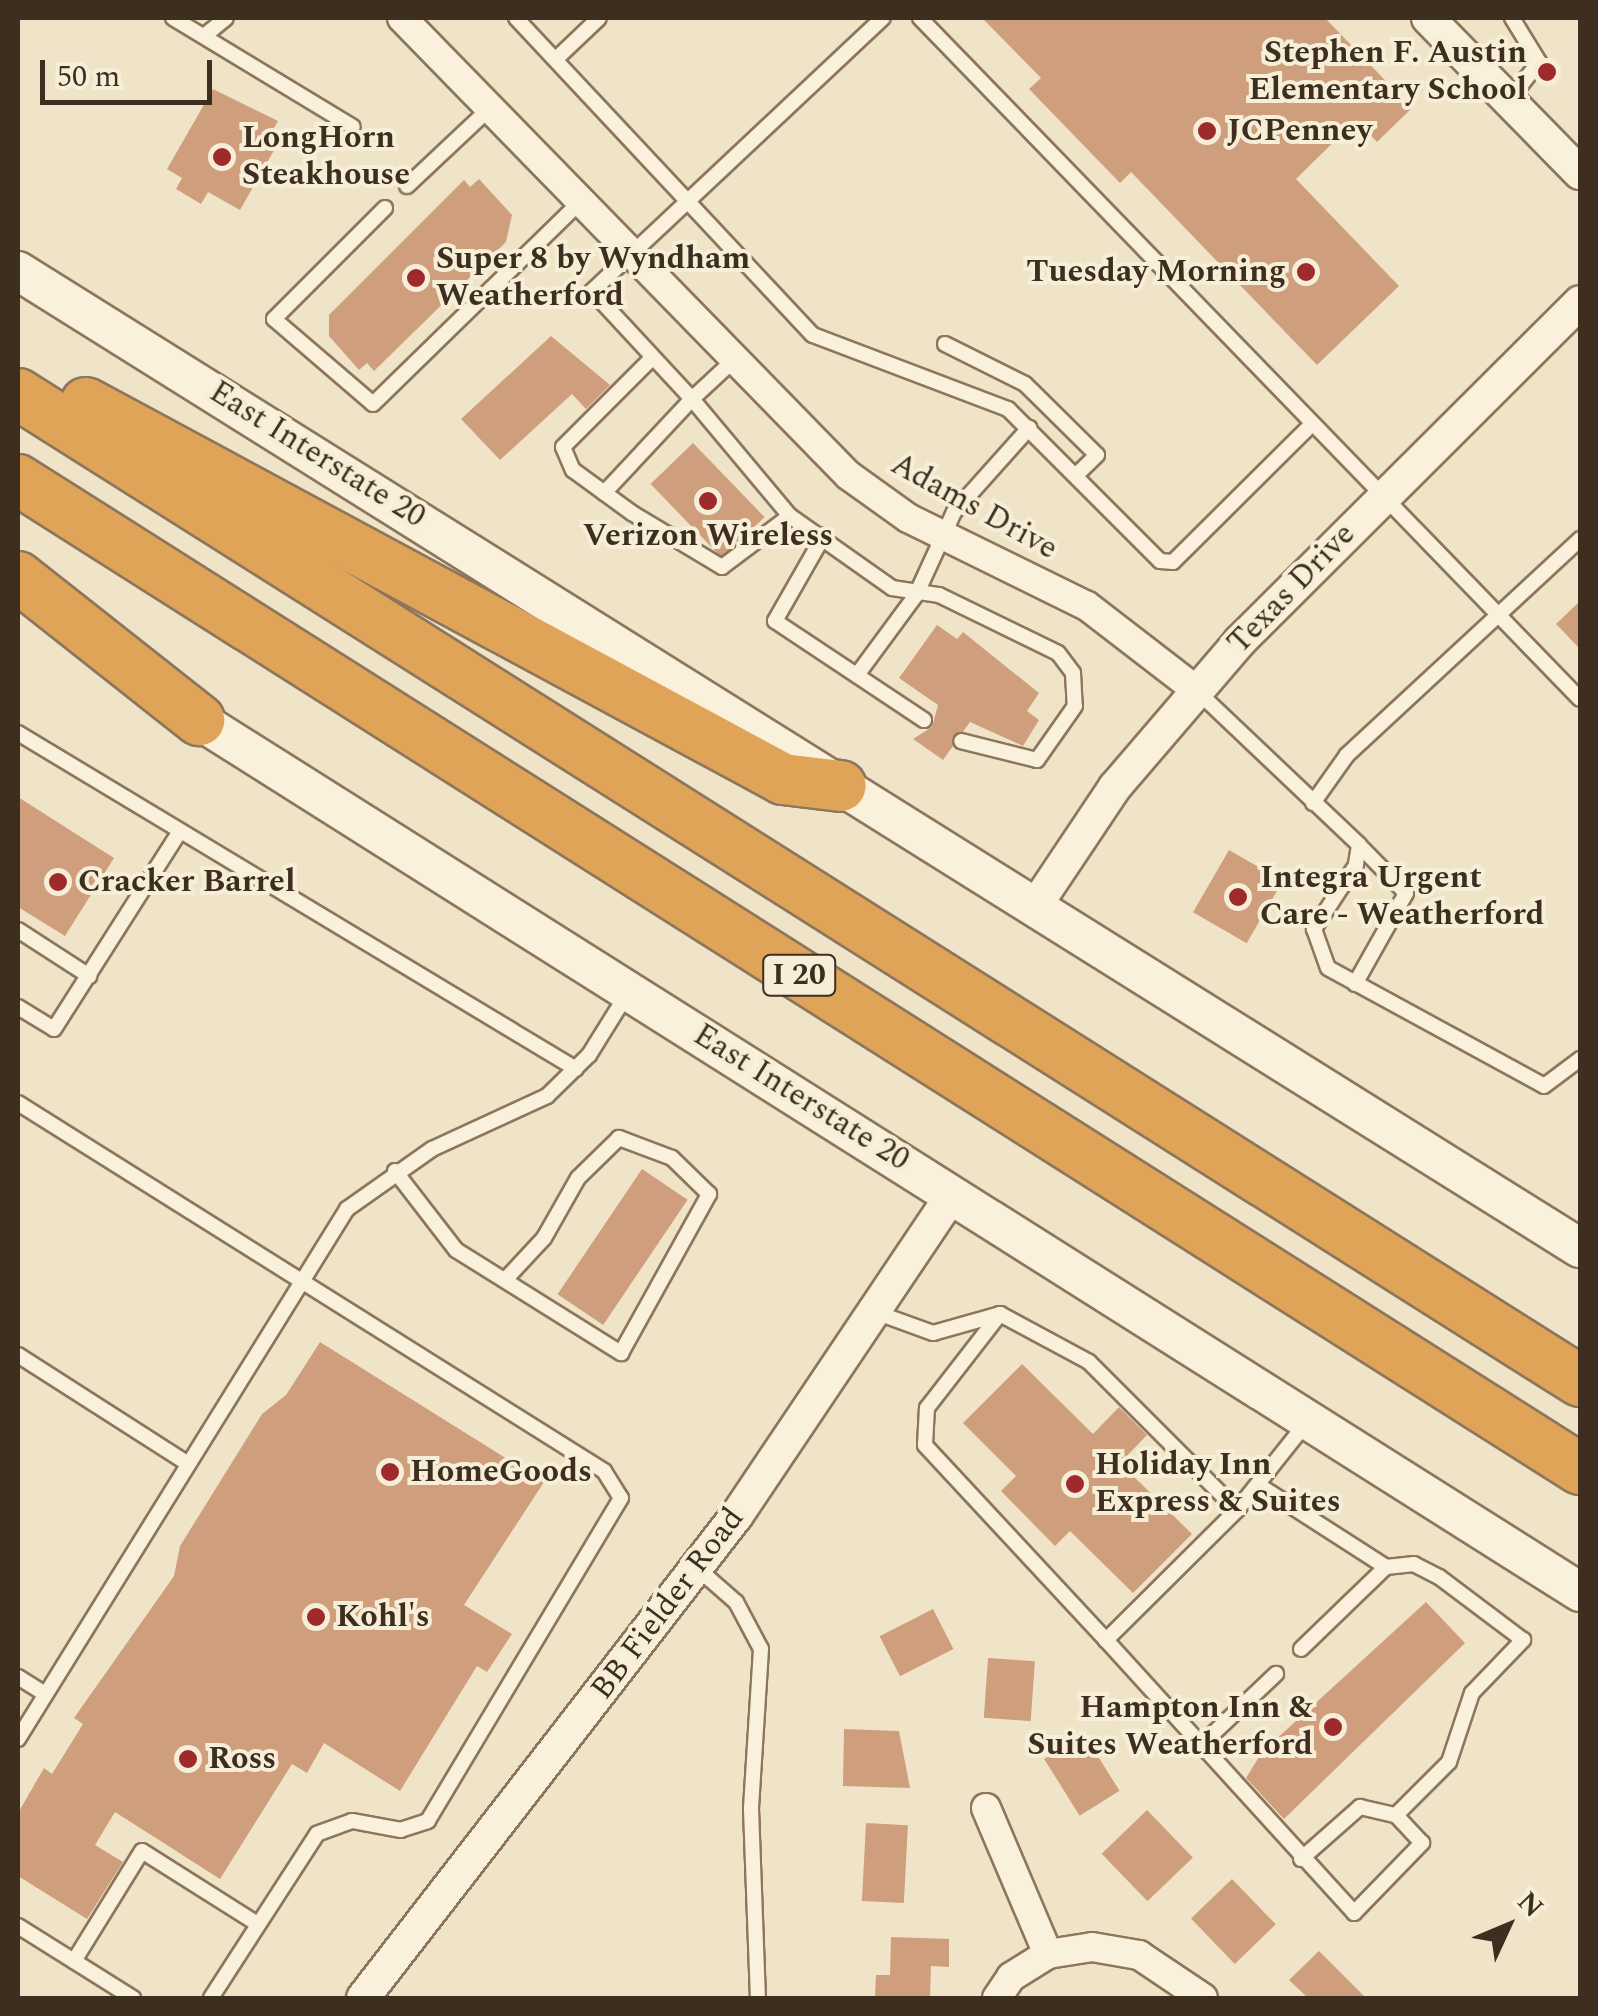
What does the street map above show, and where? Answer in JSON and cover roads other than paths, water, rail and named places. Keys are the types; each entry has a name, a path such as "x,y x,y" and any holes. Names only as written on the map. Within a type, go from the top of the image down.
{"highway":[{"path":"18,364 784,779 841,786"},
{"name":"I 20","path":"18,394 1580,1381"},
{"name":"I 20","path":"18,480 1580,1469"},
{"path":"18,577 199,720"}],"main road":[{"name":"East Interstate 20","path":"18,271 1580,1248"},
{"name":"East Interstate 20","path":"18,610 630,989 1580,1592"}],"street":[{"name":"Adams Drive","path":"402,18 848,475 945,537 1087,606 1196,690"},
{"path":"1428,18 1580,173"},
{"name":"Texas Drive","path":"1036,905 1114,786 1196,690 1580,302"},
{"name":"BB Fielder Road","path":"362,1998 696,1568 953,1194"},
{"path":"986,1808 1048,1954"},
{"path":"997,1998 1010,1977 1048,1954 1092,1947 1138,1955 1203,1998"}],"lane":[{"path":"173,18 353,127"},
{"path":"204,36 226,18"},
{"path":"516,18 692,202 812,335 981,392 1029,428 1152,554 1173,562 1309,427"},
{"path":"556,59 599,18"},
{"path":"883,18 636,257 592,291 650,360 692,399 790,516 824,535 892,588 916,595 939,595 1033,638 1073,674 1075,706 1037,760 960,741"},
{"path":"920,18 1309,427 1580,698"},
{"path":"1510,100 1538,62 1512,18"},
{"path":"407,186 490,108"},
{"path":"385,208 274,319 373,404 581,201"},
{"path":"945,344 1026,384 1097,455 1076,476"},
{"path":"604,493 735,359"},
{"path":"650,360 563,447 573,470 722,567 790,516"},
{"path":"857,675 916,595 954,512 1029,428"},
{"path":"824,535 775,621 924,720"},
{"path":"1313,803 1347,755 1498,620 1580,539"},
{"path":"1196,690 1406,893 1355,984"},
{"path":"18,732 178,836 222,848 576,1069"},
{"path":"18,1006 54,1029 178,836"},
{"path":"1358,845 1356,865 1314,929 1328,968 1544,1086 1580,1059"},
{"path":"18,930 88,976"},
{"path":"18,1739 300,1280 348,1209 395,1171 516,1115 576,1069 630,989"},
{"path":"18,1103 604,1470 621,1498 428,1820 402,1830 330,1825 298,1856 210,1998"},
{"path":"395,1171 456,1250 620,1353 710,1194 672,1158 620,1138 578,1178 544,1238 504,1280"},
{"path":"874,1312 933,1333 1000,1314 1089,1362 1237,1510"},
{"path":"1000,1314 926,1408 924,1445 1106,1640 1301,1858 1354,1913 1422,1842 1396,1816 1360,1807 1301,1858"},
{"path":"18,1355 188,1463"},
{"path":"1106,1640 1260,1486 1307,1422"},
{"path":"1260,1486 1386,1567"},
{"path":"1301,1648 1386,1567 1414,1564 1439,1576 1523,1640 1472,1693 1449,1762 1396,1816"},
{"path":"696,1568 736,1602 761,1648 752,1809 758,1998"},
{"path":"1200,1746 1276,1674"},
{"path":"18,1676 45,1694"},
{"path":"74,1962 142,1851 256,1923"},
{"path":"18,1926 133,1998"}],"place":[{"name":"Stephen F. Austin Elementary School","path":"1547,72"},
{"name":"JCPenney","path":"1207,131"},
{"name":"LongHorn Steakhouse","path":"222,157"},
{"name":"Tuesday Morning","path":"1306,272"},
{"name":"Super 8 by Wyndham Weatherford","path":"416,278"},
{"name":"Verizon Wireless","path":"708,501"},
{"name":"Cracker Barrel","path":"58,882"},
{"name":"Integra Urgent Care - Weatherford","path":"1238,897"},
{"name":"HomeGoods","path":"390,1472"},
{"name":"Holiday Inn Express & Suites","path":"1075,1484"},
{"name":"Kohl's","path":"316,1617"},
{"name":"Hampton Inn & Suites Weatherford","path":"1333,1727"},
{"name":"Ross","path":"188,1759"}]}
